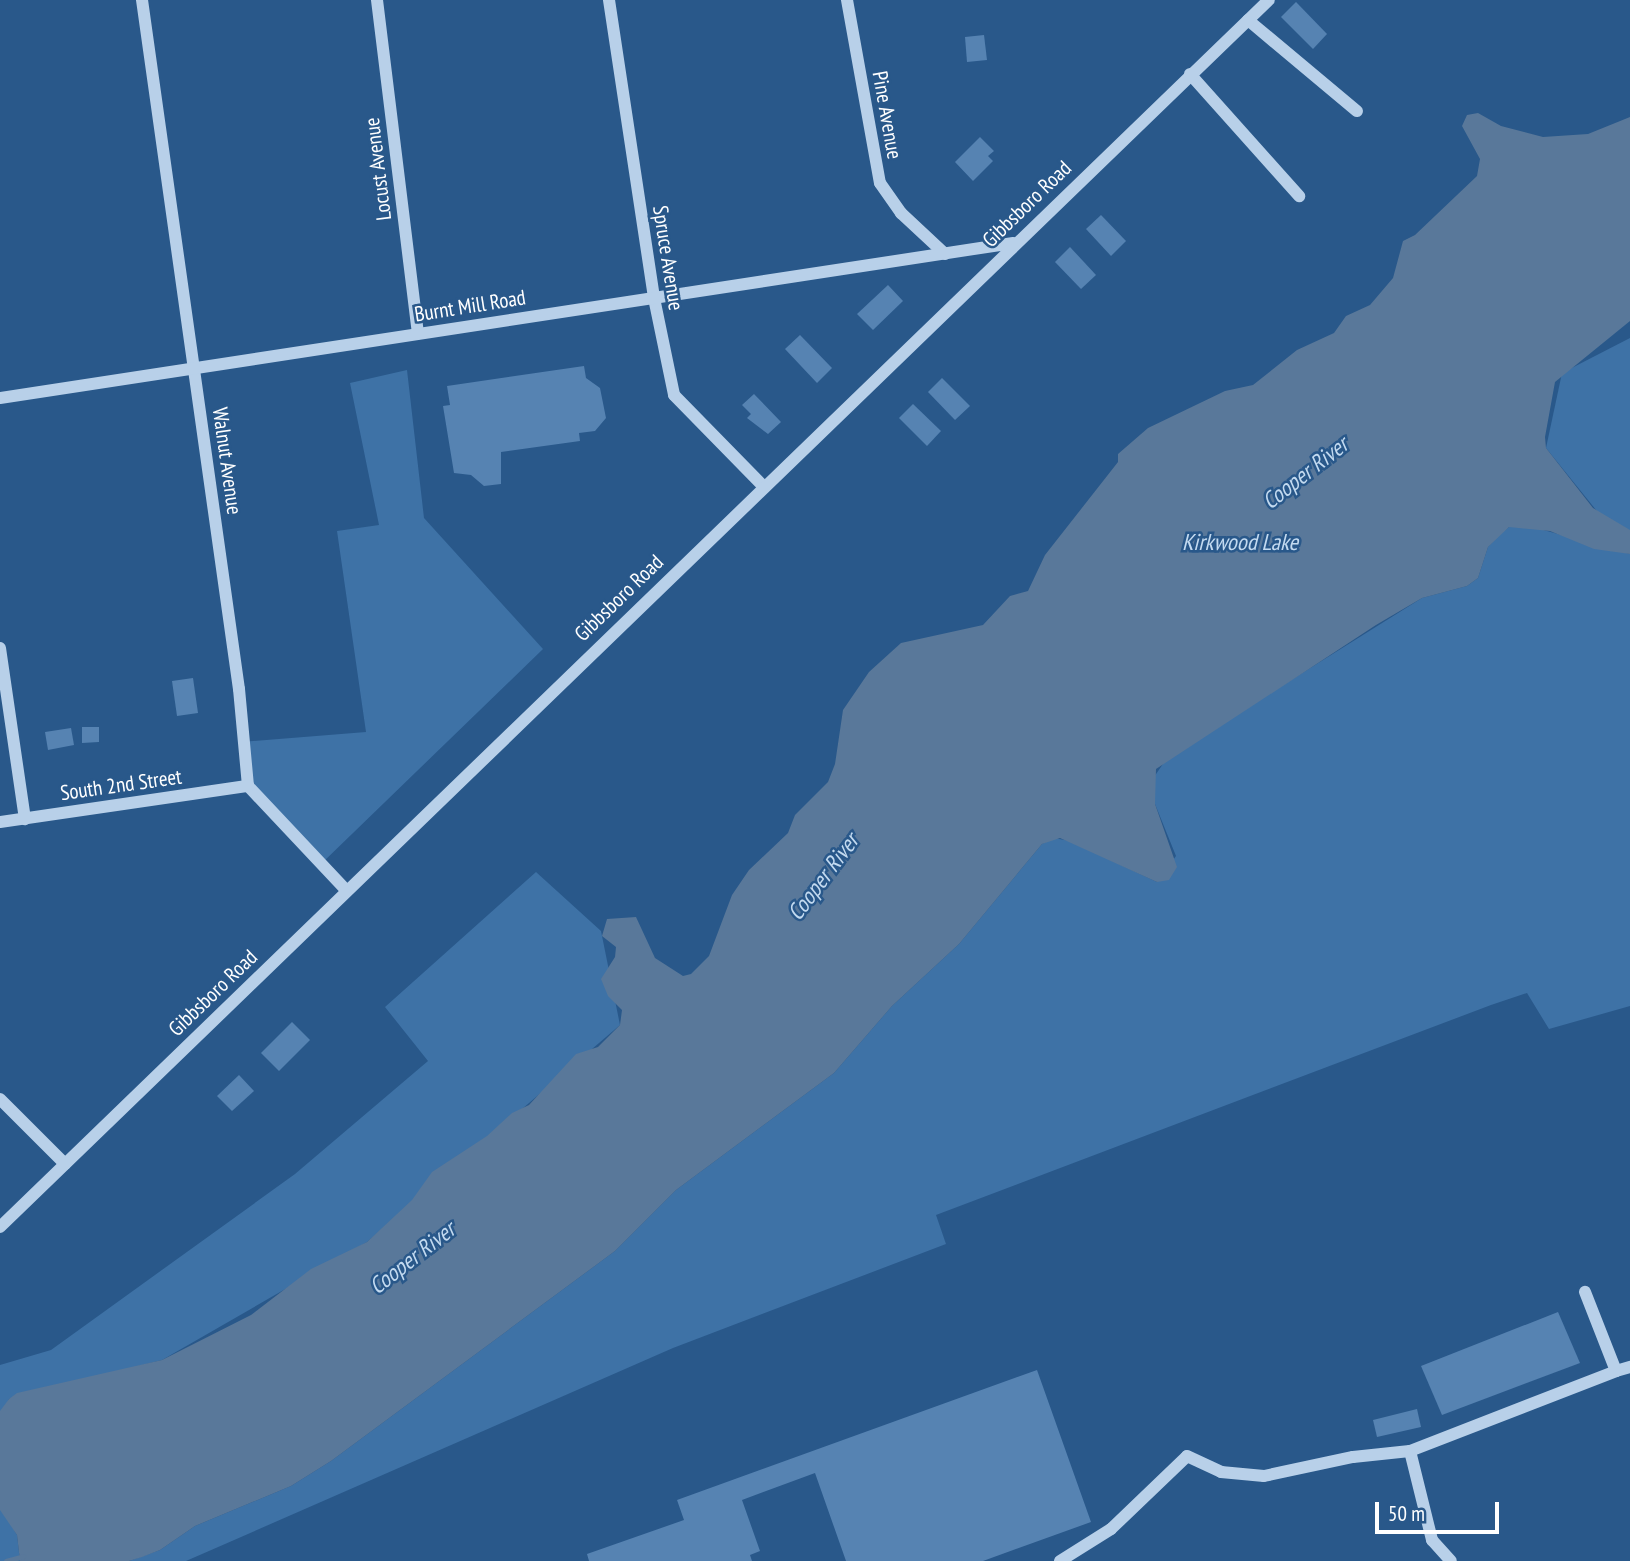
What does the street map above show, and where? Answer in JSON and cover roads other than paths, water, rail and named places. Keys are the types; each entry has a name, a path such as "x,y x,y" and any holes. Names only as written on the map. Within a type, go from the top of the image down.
{"street":[{"name":"Walnut Avenue","path":"142,0 194,365 248,786"},
{"name":"Locust Avenue","path":"377,0 418,333"},
{"name":"Spruce Avenue","path":"609,0 654,298 674,395 763,486"},
{"name":"Pine Avenue","path":"848,0 880,183 901,213 945,254"},
{"name":"Gibbsboro Road","path":"0,1227 1014,243 1269,0"},
{"path":"1248,20 1357,111"},
{"path":"1190,74 1299,196"},
{"name":"Burnt Mill Road","path":"0,398 194,365 1014,243"},
{"path":"0,648 25,819"},
{"path":"248,786 346,890"},
{"name":"South 2nd Street","path":"0,822 248,786"},
{"path":"0,1099 65,1164"},
{"path":"1586,1292 1616,1371"},
{"path":"1060,1561 1111,1529 1187,1456 1221,1472 1264,1476 1353,1457 1410,1451 1630,1367"},
{"path":"1410,1451 1432,1540 1451,1561"}],"water":[{"name":"Kirkwood Lake","path":"1478,113 1501,126 1543,137 1588,134 1630,117 1630,321 1555,382 1545,437 1546,448 1593,508 1630,530 1630,554 1594,549 1550,531 1509,527 1488,547 1478,578 1467,586 1422,598 1376,625 1156,769 1155,804 1177,867 1169,880 1157,882 1060,838 1042,844 959,944 892,1006 834,1073 676,1190 615,1251 331,1461 291,1486 195,1526 160,1550 142,1557 129,1561 20,1561 17,1535 0,1510 0,1411 9,1399 17,1393 162,1360 251,1315 311,1269 367,1242 412,1200 432,1172 487,1136 512,1113 529,1105 576,1054 598,1047 620,1025 622,1010 608,996 601,979 615,957 616,947 602,936 607,919 636,917 655,958 683,976 691,974 709,956 732,895 749,870 788,833 795,815 828,782 835,764 843,710 869,672 901,643 983,625 1010,596 1028,591 1045,555 1118,462 1118,454 1148,428 1225,391 1253,385 1297,350 1334,333 1346,316 1370,305 1393,278 1403,241 1415,235 1477,176 1480,159 1462,126 1467,115"}],"waterway":[{"name":"Cooper River","path":"6,1561 23,1556"}]}
